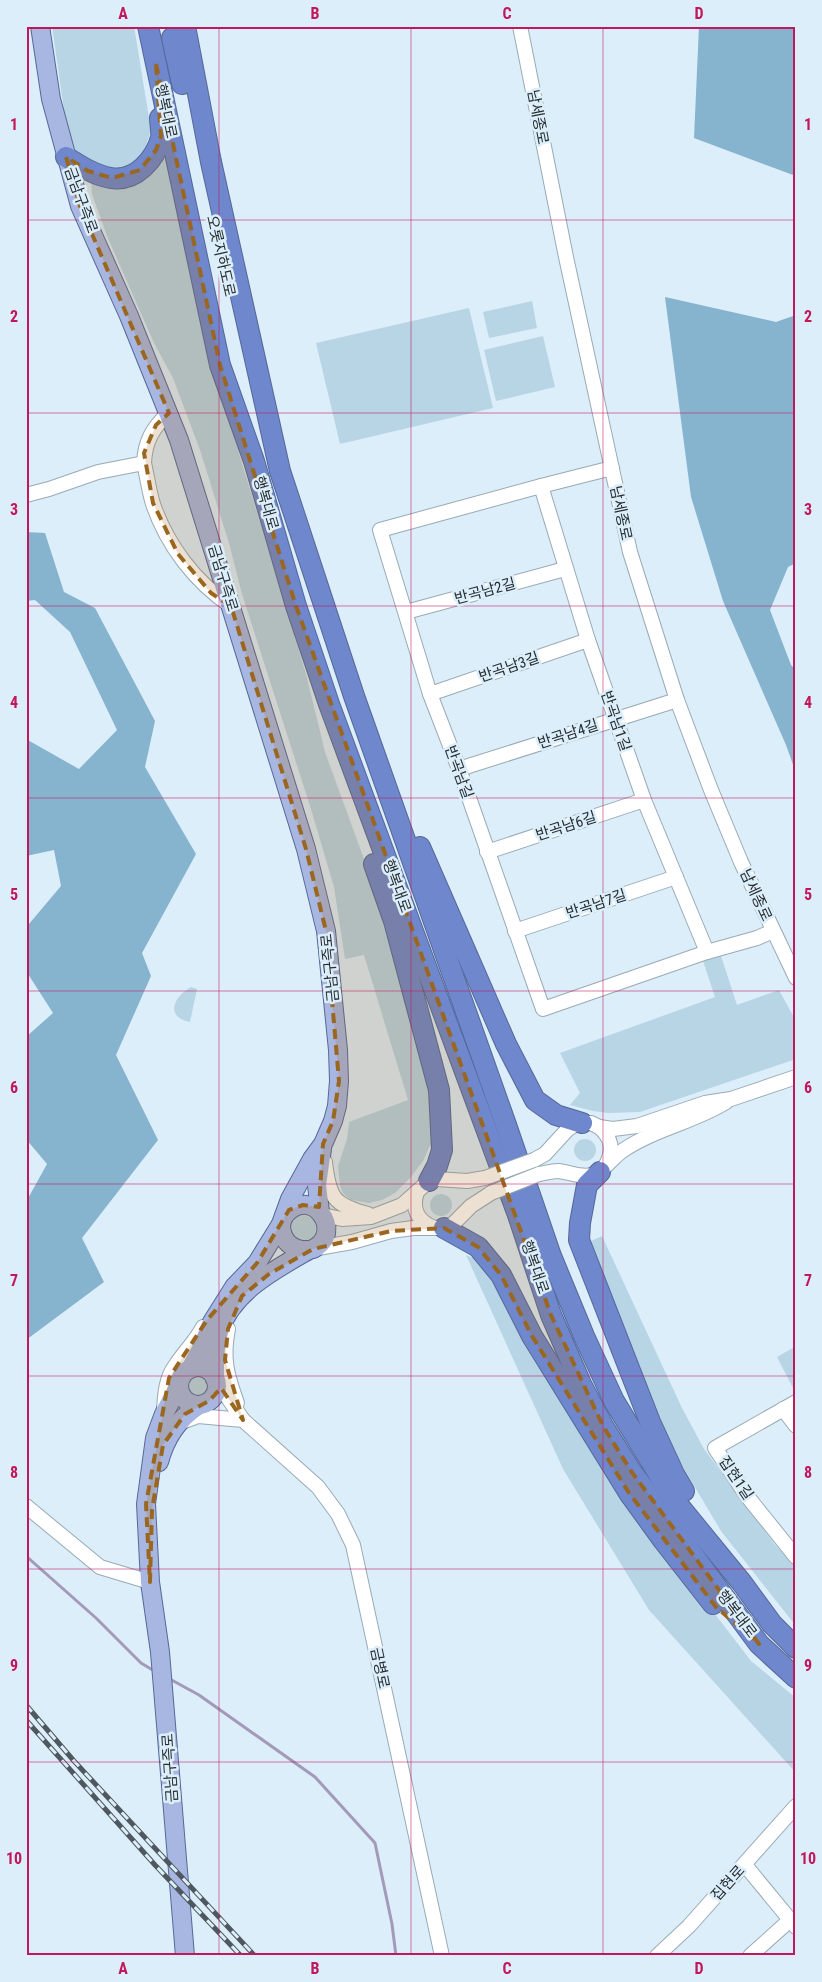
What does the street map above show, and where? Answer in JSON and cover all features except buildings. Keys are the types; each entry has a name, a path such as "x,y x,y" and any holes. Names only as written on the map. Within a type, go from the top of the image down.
{"highway":[{"name":"행복대로","path":"166,33 156,64 220,365 254,461 296,606 329,704 518,1215 551,1315 581,1384 602,1426 631,1471 759,1644 796,1678"},
{"name":"행복대로","path":"166,33 211,162 280,471 354,696 506,1122 551,1256 584,1336 614,1401 675,1501 742,1583 772,1624 796,1648"},
{"name":"오롯지하도로","path":"166,33 188,176 254,461"},
{"path":"66,157 88,171 112,178 130,175 148,163 156,150 161,136 156,64"},
{"path":"354,696 393,779 415,835 506,1044 535,1100 556,1115 590,1125"},
{"path":"329,704 342,770 394,921 439,1090 442,1150 437,1166 423,1187"},
{"path":"603,1168 587,1185 583,1202 579,1240 650,1422 674,1474 742,1583"},
{"path":"439,1228 478,1247 501,1275 532,1336 629,1493 716,1607 759,1644"}],"main road":[{"name":"금남구즉로","path":"40,26 51,99 80,206 179,440 306,848 326,931 335,1015 339,1081 334,1121 323,1144 312,1159 290,1199 283,1220 238,1291 228,1311 219,1333 216,1347 216,1382"},
{"name":"금남구즉로","path":"190,1369 202,1347 212,1322 238,1291 254,1284 311,1249 321,1242 325,1236 326,1221 321,1213 317,1184 323,1144"},
{"path":"311,1249 302,1251 288,1245 281,1231 283,1220 295,1206 310,1206 321,1213"},
{"path":"202,1367 208,1369 216,1382 213,1397 201,1405 188,1403 183,1398 179,1385 181,1378 190,1369 202,1367"},
{"name":"금남구즉로","path":"179,1385 171,1419 155,1438 146,1504 150,1582 160,1652 185,1956"},
{"name":"금남구즉로","path":"171,1419 201,1405"}],"street":[{"name":"남세종로","path":"520,26 566,257 630,552 677,700 711,790 773,931 796,978"},
{"path":"169,414 156,425 144,454 144,463 153,503 165,532 178,554 211,592 231,606"},
{"path":"26,494 49,489 98,472 144,463"},
{"name":"반곡남길","path":"612,468 380,530 430,694 459,770 543,1009 706,952 757,938 773,931"},
{"name":"반곡남1길","path":"541,486 565,569 615,719 644,800 706,952"},
{"name":"반곡남2길","path":"406,612 565,569"},
{"name":"반곡남3길","path":"430,694 588,640"},
{"name":"반곡남4길","path":"459,770 677,700"},
{"name":"반곡남6길","path":"488,852 644,800"},
{"name":"반곡남7길","path":"515,931 676,877"},
{"path":"321,1213 342,1219 376,1215 402,1205 423,1187 436,1179 467,1181 485,1178 534,1160 545,1154 567,1130 590,1125 613,1128 637,1126 705,1103 731,1099 796,1077"},
{"path":"311,1249 352,1242 391,1231 413,1228 439,1228 452,1225 471,1206 491,1193 539,1174 557,1171 583,1176 592,1175 622,1151 639,1141 708,1113 731,1099"},
{"path":"590,1125 605,1132 612,1149 603,1168"},
{"path":"323,1144 327,1183 334,1199 348,1208 376,1215"},
{"path":"423,1187 415,1199 417,1214 427,1225 439,1228"},
{"path":"270,1274 328,1254 352,1242"},
{"path":"238,1291 207,1320 196,1341 174,1366 168,1384 171,1419 198,1416 243,1420"},
{"path":"238,1291 228,1329 224,1360 226,1374 243,1420"},
{"path":"216,1382 243,1420"},
{"name":"집현1길","path":"796,1402 715,1448 748,1496 796,1557"},
{"path":"201,1405 243,1420"},
{"path":"783,1409 796,1426"},
{"name":"금병로","path":"243,1420 318,1487 338,1514 353,1545 442,1956"},
{"path":"26,1506 100,1567 150,1582"},
{"name":"집현로","path":"658,1956 745,1866 796,1806"},
{"path":"745,1866 793,1923 750,1956"}],"highlighted area":[{"path":"156,64 220,365 296,606 551,1315 603,1426 631,1471 759,1644 716,1607 629,1493 532,1336 501,1275 478,1247 444,1228 391,1231 313,1249 269,1274 242,1296 228,1329 225,1360 243,1420 221,1388 209,1401 185,1414 163,1445 152,1510 150,1582 146,1504 169,1378 207,1320 257,1263 289,1210 303,1205 319,1207 323,1144 333,1121 339,1081 326,931 306,849 231,606 211,593 178,554 153,503 144,453 156,425 169,413 80,206 66,157 88,171 112,178 140,170 156,150 161,136"}],"shaded area":[{"path":"52,26 134,26 151,130 145,149 138,160 128,166 107,172 75,158 64,110"},
{"path":"699,26 796,26 796,182 793,175 694,138"},
{"path":"159,157 168,159 218,384 306,674 325,752 384,914 435,1106 433,1139 423,1161 411,1177 395,1193 382,1200 369,1203 351,1200 343,1193 340,1186 338,1166 347,1139 349,1122 408,1100 364,955 345,959 334,887 242,594 229,543 200,450 173,378 154,343 107,236 92,194 91,182"},
{"path":"665,297 776,322 796,315 796,563 788,567 770,610 791,665 796,670 796,773 786,745 723,601 691,497"},
{"path":"532,301 537,328 489,338 483,312"},
{"path":"469,308 493,408 340,444 316,343"},
{"path":"543,336 555,387 496,401 484,350"},
{"path":"26,532 45,533 64,592 95,608 155,721 145,767 196,854 142,953 151,976 116,1055 158,1140 82,1238 104,1282 26,1340 26,1202 47,1164 26,1139 26,1037 53,1013 28,974 26,974 26,924 29,924 61,886 54,850 26,856 26,739 79,769 117,730 70,632 35,600 26,601"},
{"path":"721,956 737,1005 779,990 796,1021 796,1059 640,1112 608,1113 570,1105 580,1093 560,1053 715,997 703,961"},
{"path":"191,987 197,989 190,1022 177,1016 174,1006 180,996"},
{"path":"581,1139 589,1139 596,1146 596,1154 589,1161 581,1161 574,1154 574,1146"},
{"path":"437,1194 445,1194 452,1201 452,1209 445,1216 437,1216 430,1209 430,1201"},
{"path":"303,1215 312,1219 316,1228 312,1237 303,1241 294,1237 290,1228 294,1219"},
{"path":"602,1236 682,1408 704,1449 775,1545 796,1566 796,1626 721,1531 665,1437 591,1241"},
{"path":"466,1255 475,1259 499,1284 633,1507 751,1661 796,1698 796,1773 649,1610 563,1469"},
{"path":"796,1346 796,1394 777,1357"},
{"path":"194,1376 202,1376 208,1382 208,1390 202,1396 194,1396 188,1390 188,1382"}],"waterway":[{"path":"26,1556 96,1618 141,1663 156,1672"},
{"path":"168,1678 199,1695 315,1777 375,1843 392,1924 396,1956"}],"railway":[{"path":"26,1705 74,1761 255,1956"},
{"path":"26,1720 155,1865 241,1956"}]}
